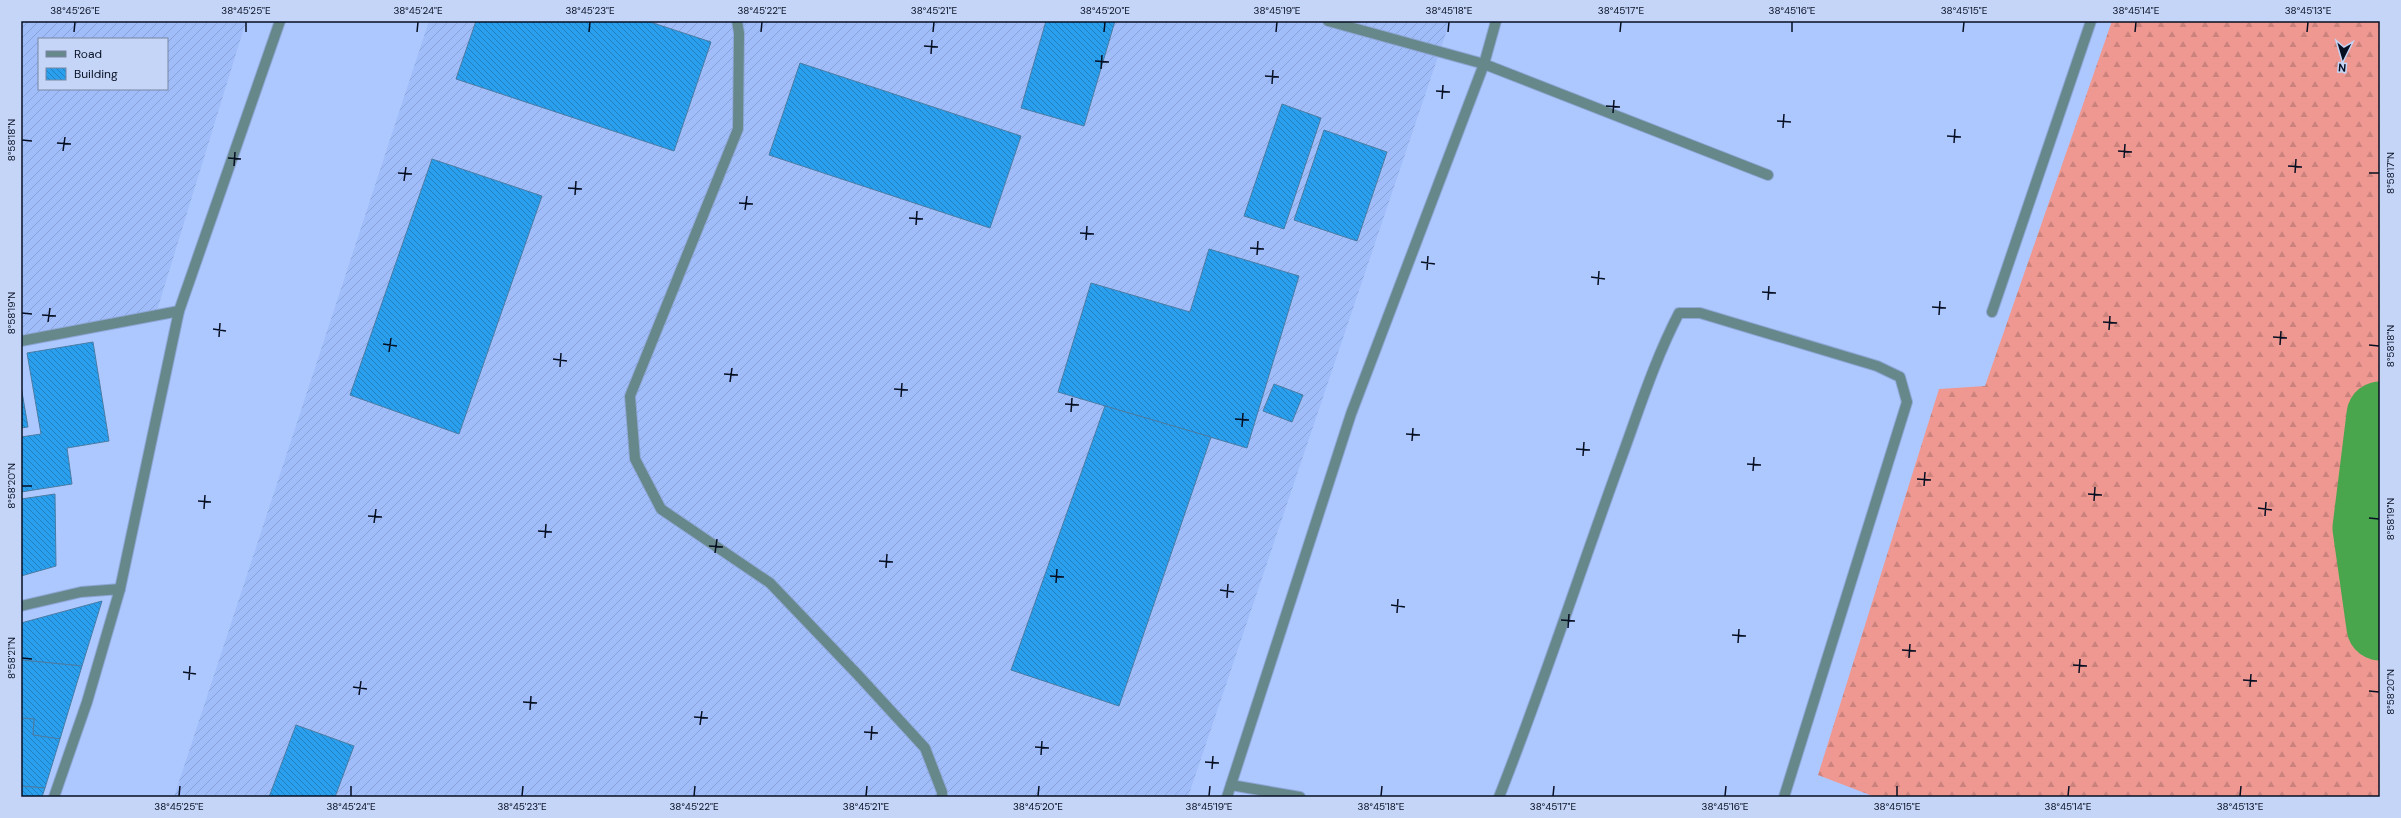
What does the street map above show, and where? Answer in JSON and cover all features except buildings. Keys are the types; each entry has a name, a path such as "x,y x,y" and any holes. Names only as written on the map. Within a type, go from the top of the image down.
{"street":[{"path":"54,797 87,702 120,589 179,311 280,21"},
{"path":"737,21 739,33 738,129 630,396 635,459 660,509 770,583 925,748 942,792 942,797"},
{"path":"1328,21 1484,64 1768,175"},
{"path":"1227,797 1351,414 1484,64 1496,21"},
{"path":"1992,312 2091,21"},
{"path":"21,341 179,311"},
{"path":"1499,797 1531,716 1610,489 1666,338 1680,313 1700,312 1877,366 1900,377 1907,402 1784,797"},
{"path":"21,606 81,592 120,589"},
{"path":"1231,785 1300,797"}],"shaded area":[{"path":"21,21 246,21 155,317 21,338"},
{"path":"429,21 1450,21 1188,797 174,797"}],"green space":[{"path":"2112,21 2380,21 2380,797 1875,797 1818,775 1939,389 1985,386"}],"waterway":[{"path":"2380,415 2366,528 2380,627"}]}
